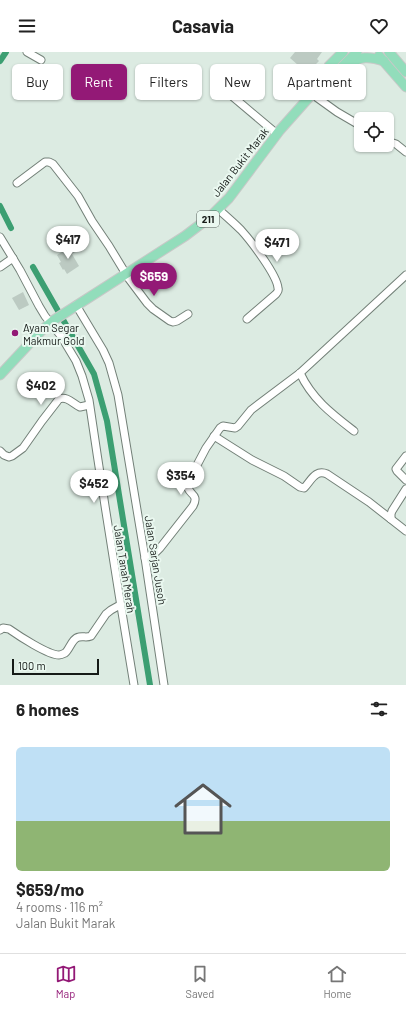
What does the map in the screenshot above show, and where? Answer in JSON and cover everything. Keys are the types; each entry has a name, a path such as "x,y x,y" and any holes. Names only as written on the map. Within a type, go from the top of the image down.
{"main road":[{"name":"Jalan Bukit Marak","path":"331,64 342,52"},
{"name":"Jalan Bukit Marak","path":"345,64 356,52"},
{"path":"375,52 406,87"},
{"path":"390,53 406,72"},
{"path":"349,64 366,57 373,57 384,61"},
{"name":"Jalan Bukit Marak","path":"52,321 198,228 218,209 240,184 277,134 306,100"},
{"name":"211","path":"0,375 52,321"}],"street":[{"path":"27,52 41,60"},
{"path":"237,100 277,134"},
{"path":"324,100 337,112 354,122"},
{"path":"394,143 406,152"},
{"path":"17,183 45,162 53,164 78,196 92,221 137,291 154,309 170,321 178,321 188,314"},
{"path":"218,209 243,232 271,270 278,287 276,294 247,319"},
{"name":"Jalan Tanah Merah","path":"0,237 39,306 52,321 76,361 86,389 134,685"},
{"path":"0,267 13,258"},
{"path":"145,558 160,548 196,501 196,497 187,488 187,484 206,448 220,428 223,426 235,428 238,426 251,410 300,373 406,275"},
{"name":"Jalan Sarjan Jusoh","path":"74,306 103,350 114,379 122,414 164,685"},
{"path":"300,373 305,384 326,409 354,431"},
{"path":"0,451 9,457 22,449 59,399 65,398 80,407 89,405"},
{"path":"214,436 252,460 284,476 300,487 304,488 316,474 323,472 348,487 406,531"},
{"path":"406,456 396,469 396,472 406,480"},
{"path":"391,519 392,511 406,489"},
{"path":"0,630 3,628 9,629 50,653 59,655 64,654 75,639 78,637 88,638 91,636 106,614 120,605"}],"building":[{"path":"295,52 322,52 317,59 319,61 316,64 297,64 290,58"},
{"path":"71,246 75,252 72,254 79,266 67,274 59,263 61,262 57,255"},
{"path":"23,292 29,305 19,310 12,298"}],"waterway":[{"path":"0,61 6,52"},
{"path":"0,206 11,228"},
{"path":"33,267 94,374 107,421 150,685"}],"place":[{"name":"Ayam Segar Makmur Gold","path":"15,333"}]}
